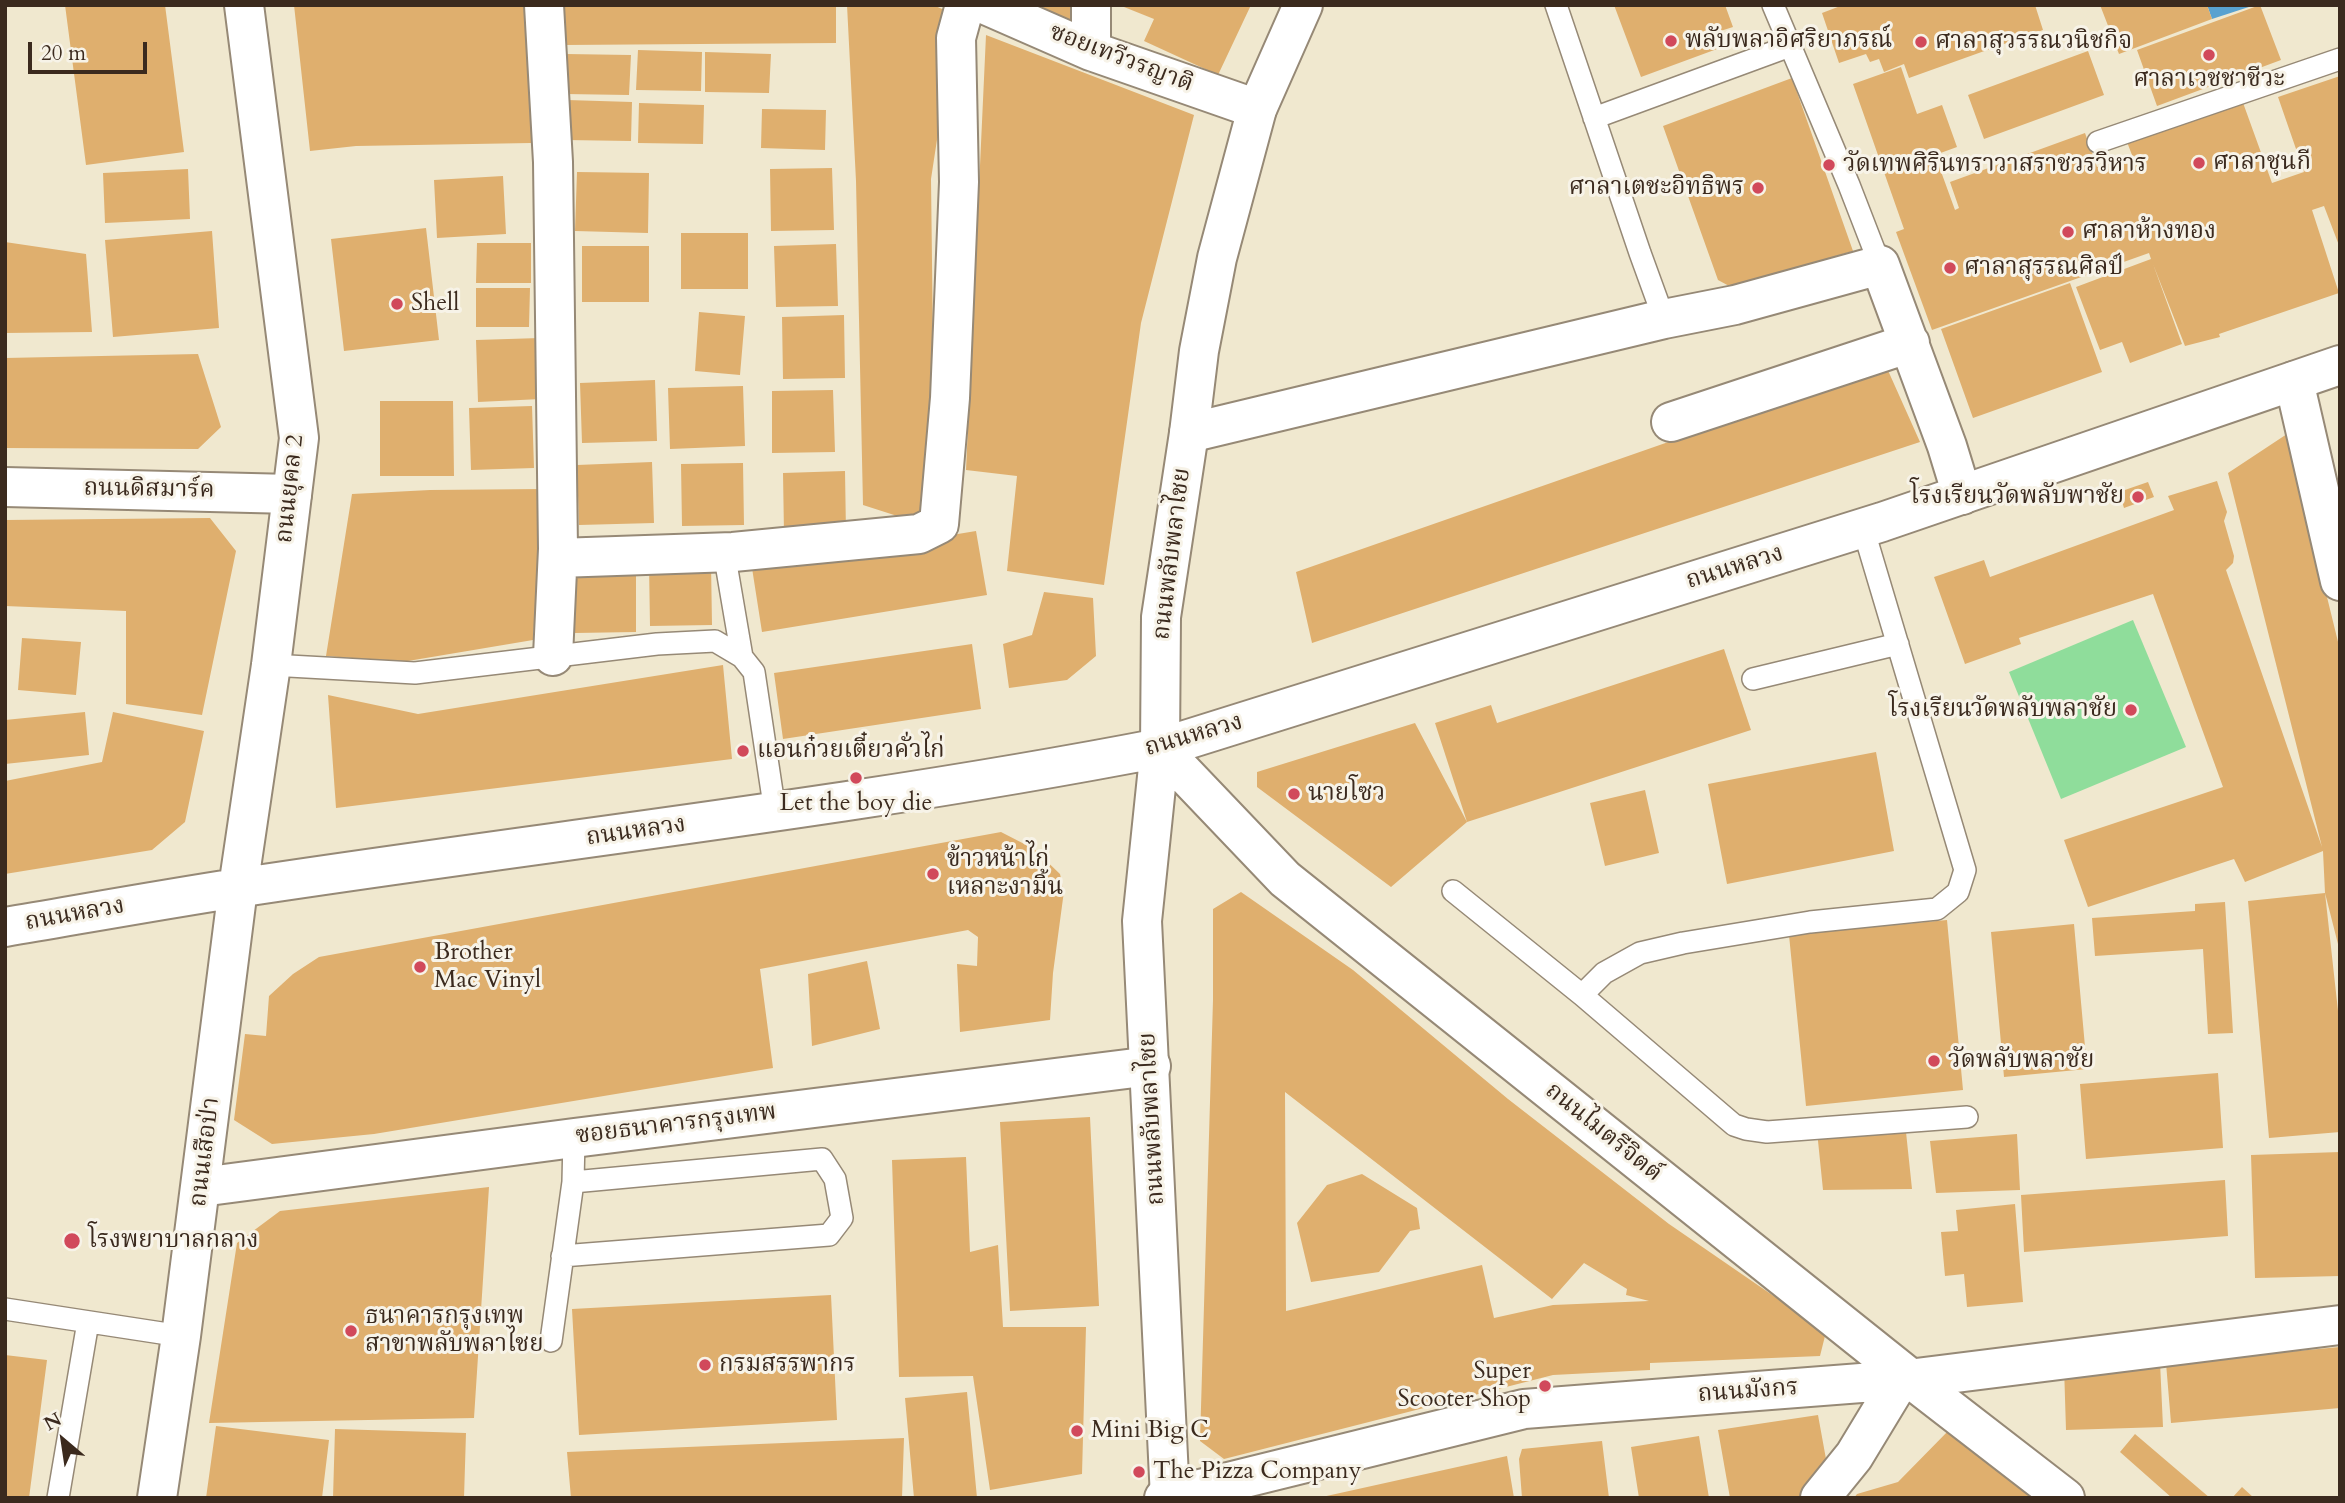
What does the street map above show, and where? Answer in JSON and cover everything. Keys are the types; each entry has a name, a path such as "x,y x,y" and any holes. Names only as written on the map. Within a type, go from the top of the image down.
{"street":[{"name":"ถนนยุคล 2","path":"238,888 271,665 299,438 244,5"},
{"path":"544,5 553,154 558,558 553,656"},
{"path":"558,558 724,552 919,534 939,524 950,398 959,182 956,38 965,5"},
{"name":"ซอยเทวีวรญาติ","path":"986,5 1091,51 1257,109"},
{"path":"1091,5 1091,51"},
{"name":"ถนนพลับพลาไชย","path":"1168,1497 1151,1066 1142,921 1160,748 1161,617 1199,351 1217,258 1257,109 1303,5"},
{"path":"1189,433 1664,319 1735,305 1880,265 1962,495"},
{"path":"1671,422 1910,343"},
{"name":"ถนนหลวง","path":"5,927 238,888 775,812 1041,771 1160,748 1863,528 2340,365"},
{"path":"2294,381 2340,581"},
{"name":"ถนนดิสมาร์ค","path":"5,487 292,494"},
{"name":"ถนนไมตรีจิตต์","path":"1160,748 1285,879 1906,1380 2065,1498"},
{"name":"ถนนเสือป่า","path":"157,1498 201,1187 238,888"},
{"name":"ซอยธนาคารกรุงเทพ","path":"201,1187 1151,1066"},
{"name":"ถนนมังกร","path":"1168,1497 1524,1409 1906,1380 2340,1325"},
{"path":"1820,1498 1854,1456 1906,1380"}],"lane":[{"path":"1556,5 1664,319"},
{"path":"1773,5 1880,265"},
{"path":"1594,117 1790,46"},
{"path":"2098,142 2340,59"},
{"path":"1582,995 1604,973 1640,953 1683,943 1810,922 1937,909 1958,892 1965,870 1863,528"},
{"path":"724,552 742,657"},
{"path":"271,665 415,673 657,644 715,641 742,657 754,672 775,812"},
{"path":"1754,679 1898,644"},
{"path":"1453,891 1582,995 1734,1125 1767,1132 1967,1117"},
{"path":"551,1341 573,1182 574,1138"},
{"path":"562,1256 829,1235 842,1219 835,1179 822,1159 573,1182"},
{"path":"5,1309 181,1336"},
{"path":"58,1498 88,1322"}],"green space":[{"path":"2133,620 2186,747 2061,799 2009,672"}],"water":[{"path":"2207,5 2255,5 2212,19"}],"building":[{"path":"65,5 165,5 184,152 86,165"},
{"path":"294,5 532,5 536,49 531,143 356,146 310,151"},
{"path":"564,5 836,5 836,43 564,45"},
{"path":"847,5 933,5 956,15 931,179 934,427 919,523 863,505 856,181"},
{"path":"1029,5 1079,5 1079,35"},
{"path":"1119,5 1251,5 1218,75 1144,41 1154,19"},
{"name":"พลับพลาอิศริยาภรณ์","path":"1614,5 1725,5 1733,27 1711,34 1717,49 1641,77"},
{"name":"ศาลาสุวรรณวนิชกิจ","path":"1843,5 2035,5 2043,30 1909,78 1904,64 1884,72 1879,59 1870,62 1866,54 1839,63 1822,13"},
{"path":"2100,5 2207,5 2212,19 2119,54"},
{"name":"ศาลาเวชชาชีวะ","path":"2260,5 2281,60 2157,106 2137,50"},
{"path":"986,35 1194,115 1141,323 1104,585 1007,571 1017,476 966,470"},
{"path":"638,50 702,52 701,91 636,90"},
{"path":"2088,51 2104,95 1984,139 1968,95"},
{"path":"705,52 771,54 769,93 705,92"},
{"path":"566,54 631,55 629,95 565,94"},
{"path":"1901,67 1917,114 1942,105 1957,147 1935,155 1955,210 1959,208 1950,182 2085,133 2097,167 2132,155 2127,142 2242,100 2272,183 2304,172 2278,97 2340,76 2340,248 2324,206 2312,210 2339,293 2219,334 2220,337 2185,346 2153,264 2182,344 2130,363 2122,342 2100,350 2076,287 2151,259 2149,253 1932,330 1896,232 1904,229 1853,84"},
{"name":"ศาลาเตชะอิทธิพร","path":"1792,78 1853,251 1731,287 1718,280 1663,126"},
{"path":"567,100 632,102 631,141 566,140"},
{"path":"639,103 704,105 703,144 638,143"},
{"path":"762,109 826,110 825,150 761,148"},
{"path":"832,168 834,230 771,231 770,169"},
{"path":"188,169 190,219 105,223 103,173"},
{"path":"577,172 649,173 648,233 575,231"},
{"path":"503,176 506,234 437,238 434,180"},
{"path":"426,228 439,340 344,351 331,239"},
{"path":"212,231 219,328 113,337 105,240"},
{"path":"681,233 748,233 748,289 681,289"},
{"path":"5,242 86,254 92,332 5,333"},
{"path":"477,243 531,243 531,283 476,283"},
{"path":"836,244 838,306 776,307 774,246"},
{"path":"582,246 649,246 649,302 582,302"},
{"path":"2070,283 2102,372 1973,418 1941,329"},
{"path":"476,288 530,288 529,327 476,327"},
{"path":"699,312 745,316 740,375 695,371"},
{"path":"844,315 845,378 783,379 782,317"},
{"path":"540,338 541,399 478,402 476,340"},
{"path":"198,354 221,427 198,449 5,448 5,358"},
{"path":"1886,366 1920,442 1312,643 1296,572"},
{"path":"655,380 657,441 582,443 580,383"},
{"path":"743,386 745,446 670,449 668,388"},
{"path":"833,390 835,452 772,453 772,391"},
{"path":"380,401 453,401 454,476 380,476"},
{"path":"532,406 534,468 471,470 469,408"},
{"path":"2287,434 2340,650 2339,948 2325,893 2323,851 2245,882 2234,859 2088,907 2064,840 2223,787 2153,594 2019,638 2021,644 1965,664 1934,577 1984,560 1990,577 2174,510 2168,496 2217,481 2227,512 2224,521 2234,556 2233,563 2226,570 2322,847 2228,473"},
{"path":"652,462 654,523 579,525 577,465"},
{"path":"743,463 744,525 682,526 681,464"},
{"path":"845,471 846,533 784,534 783,473"},
{"path":"2148,482 2154,497 2124,508 2119,492"},
{"path":"543,489 533,640 402,662 326,656 352,494"},
{"path":"210,518 236,551 202,715 126,704 126,611 5,606 5,520"},
{"path":"976,531 987,595 762,632 752,568"},
{"path":"711,563 712,625 650,626 649,564"},
{"path":"636,570 636,632 575,633 575,571"},
{"path":"1044,592 1093,598 1096,656 1067,680 1009,688 1003,644 1032,635"},
{"path":"22,638 81,642 76,695 18,690"},
{"path":"972,644 981,709 783,739 774,673"},
{"path":"1724,649 1751,730 1467,822 1435,723 1491,705 1497,723"},
{"path":"723,665 732,759 336,808 328,695 418,714"},
{"path":"85,712 89,755 5,764 5,720"},
{"path":"113,712 204,731 185,822 152,850 5,874 5,781 102,762"},
{"path":"1415,723 1467,822 1391,887 1257,787 1257,772"},
{"path":"1876,752 1894,851 1727,884 1708,784"},
{"path":"1645,790 1659,853 1605,866 1590,803"},
{"path":"1001,832 1034,849 1060,874 1064,891 1050,1020 960,1032 957,964 977,966 978,937 968,930 760,969 773,1068 374,1134 272,1144 234,1120 245,1034 266,1036 269,996 293,974 319,957"},
{"path":"1241,892 1353,970 1508,1099 1669,1224 1826,1332 1820,1356 1650,1363 1650,1370 1553,1375 1224,1459 1200,1441 1213,1000 1213,909","holes":["1285,1092 1552,1299 1584,1263 1627,1289 1626,1295 1649,1301 1553,1305 1494,1318 1482,1265 1286,1311"]},
{"path":"2325,893 2340,1029 2340,1132 2269,1138 2248,901"},
{"path":"2225,902 2233,1033 2208,1034 2203,949 2095,956 2092,918 2195,911 2195,904"},
{"path":"1947,920 1963,1090 1806,1106 1789,935"},
{"path":"2074,924 2087,1069 2004,1077 1991,932"},
{"path":"867,961 880,1029 812,1046 808,974"},
{"path":"2218,1073 2223,1148 2086,1159 2080,1084"},
{"path":"1090,1117 1099,1306 1010,1311 1000,1122"},
{"path":"1817,1131 1906,1132 1912,1189 1823,1190"},
{"path":"2017,1134 2020,1190 1936,1193 1930,1141"},
{"path":"2340,1152 2340,1276 2255,1278 2251,1155"},
{"path":"966,1157 970,1252 998,1245 1003,1327 1086,1327 1082,1474 990,1490 973,1376 899,1377 892,1160"},
{"path":"1362,1174 1417,1208 1420,1229 1410,1231 1379,1272 1311,1282 1297,1223 1327,1185"},
{"path":"2225,1180 2228,1236 2024,1252 2021,1195"},
{"name":"ธนาคารกรุงเทพ สาขาพลับพลาไชย","path":"489,1187 474,1418 209,1423 237,1243 280,1211"},
{"path":"2015,1204 2023,1302 1967,1307 1964,1274 1945,1276 1941,1232 1958,1231 1956,1210"},
{"name":"กรมสรรพากร","path":"831,1295 837,1420 579,1435 572,1309"},
{"path":"2340,1347 2340,1408 2171,1423 2166,1363"},
{"path":"5,1355 47,1360 29,1498 5,1498"},
{"path":"2160,1362 2163,1427 2066,1430 2064,1366"},
{"path":"967,1392 977,1498 914,1498 905,1398"},
{"path":"1818,1415 1828,1470 1805,1498 1730,1498 1718,1430"},
{"path":"216,1426 329,1440 322,1498 206,1498"},
{"path":"335,1429 466,1433 464,1498 333,1498"},
{"path":"1950,1429 2033,1498 1854,1498 1857,1494 1898,1482"},
{"path":"2135,1434 2210,1498 2172,1498 2120,1452"},
{"path":"1699,1436 1709,1498 1639,1498 1631,1447"},
{"path":"904,1438 902,1498 571,1498 567,1452"},
{"path":"1602,1441 1609,1498 1522,1498 1519,1459 1522,1449"},
{"path":"1507,1456 1514,1498 1322,1497"},
{"path":"2242,1487 2254,1498 2232,1498"}],"place":[{"name":"พลับพลาอิศริยาภรณ์","path":"1671,41"},
{"name":"ศาลาสุวรรณวนิชกิจ","path":"1921,42"},
{"name":"ศาลาเวชชาชีวะ","path":"2209,55"},
{"name":"ศาลาชุนกี","path":"2199,163"},
{"name":"วัดเทพศิรินทราวาสราชวรวิหาร","path":"1829,165"},
{"name":"ศาลาเตชะอิทธิพร","path":"1758,188"},
{"name":"ศาลาห้างทอง","path":"2068,232"},
{"name":"ศาลาสุรรณศิลป์","path":"1950,268"},
{"name":"Shell","path":"397,304"},
{"name":"โรงเรียนวัดพลับพาชัย","path":"2138,497"},
{"name":"โรงเรียนวัดพลับพลาชัย","path":"2131,710"},
{"name":"แอนก๋วยเตี๋ยวคั่วไก่","path":"743,751"},
{"name":"Let the boy die","path":"856,778"},
{"name":"นายโซว","path":"1294,794"},
{"name":"ข้าวหน้าไก่ เหลาะงามิ้น","path":"933,874"},
{"name":"Brother Mac Vinyl","path":"420,967"},
{"name":"วัดพลับพลาชัย","path":"1934,1061"},
{"name":"โรงพยาบาลกลาง","path":"72,1241"},
{"name":"ธนาคารกรุงเทพ สาขาพลับพลาไชย","path":"351,1331"},
{"name":"กรมสรรพากร","path":"705,1365"},
{"name":"Super Scooter Shop","path":"1545,1386"},
{"name":"Mini Big C","path":"1077,1431"},
{"name":"The Pizza Company","path":"1139,1472"}]}
